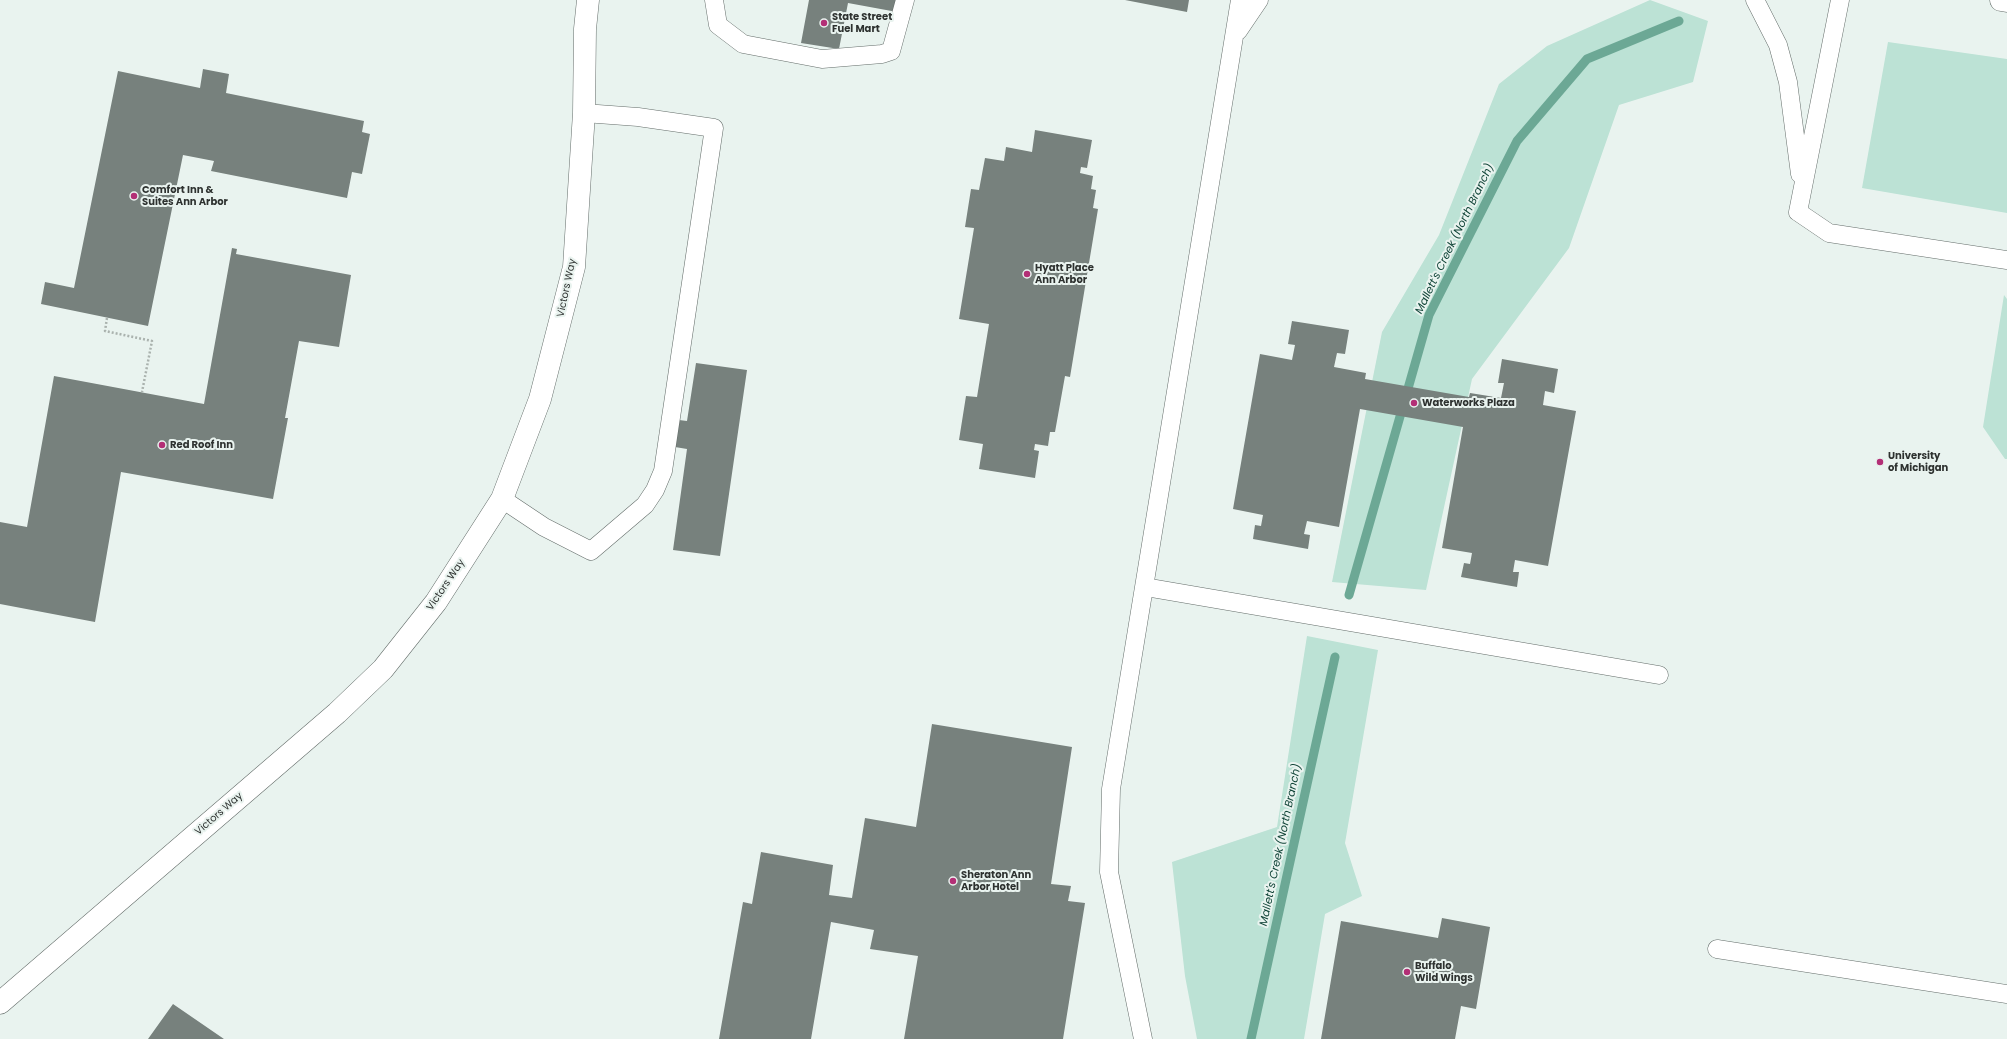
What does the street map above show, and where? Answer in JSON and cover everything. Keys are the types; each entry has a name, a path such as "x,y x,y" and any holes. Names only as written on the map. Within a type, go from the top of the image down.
{"street":[{"path":"580,0 585,29"},
{"name":"Victors Way","path":"0,1003 337,713 382,669 436,602 502,499 540,398 574,267 584,113 585,29 588,0"},
{"path":"2001,0 2007,1"}],"lane":[{"path":"714,0 718,25 744,44 822,59 882,54 891,51 905,0"},
{"path":"1143,1039 1109,872 1111,789 1240,0"},
{"path":"1234,37 1259,0"},
{"path":"1755,0 1778,45 1788,82 1803,188"},
{"path":"1840,0 1798,212 1829,233 2007,260"},
{"path":"502,499 544,528 591,551 645,505 655,490 663,471 714,128 638,116 584,113"},
{"path":"1145,587 1659,675"},
{"path":"1717,949 2007,994"}],"path":[{"path":"107,318 105,331 152,341 142,392"}],"green space":[{"path":"1650,0 1708,21 1693,82 1619,105 1569,248 1472,379 1426,590 1332,582 1382,332 1439,235 1499,84 1547,46"},
{"path":"1888,42 2007,59 2007,213 1862,188"},
{"path":"2004,295 2007,299 2007,459 2005,459 1983,427"},
{"path":"1307,636 1378,650 1345,843 1362,896 1325,914 1304,1039 1197,1039 1185,976 1172,862 1277,827"}],"building":[{"name":"State Street Fuel Mart","path":"809,0 899,0 897,12 848,3 839,49 801,43"},
{"path":"1125,0 1189,0 1187,12"},
{"name":"Comfort Inn & Suites Ann Arbor","path":"203,69 229,74 226,93 364,121 362,132 370,134 362,174 352,172 347,198 211,171 214,161 183,155 148,326 41,304 45,282 74,288 118,71 200,88"},
{"name":"Hyatt Place Ann Arbor","path":"1035,130 1092,140 1087,168 1081,167 1080,173 1093,176 1091,189 1096,190 1093,208 1098,209 1070,377 1065,376 1055,432 1050,432 1048,446 1035,444 1034,450 1039,451 1035,478 979,469 983,444 959,440 966,396 977,397 989,324 959,319 974,228 965,227 971,189 979,190 985,158 1004,161 1006,147 1032,152"},
{"name":"Red Roof Inn","path":"232,248 237,249 236,254 351,275 339,347 299,341 285,418 288,418 273,499 121,472 95,622 0,604 0,522 27,527 54,376 204,404"},
{"path":"1292,321 1349,330 1345,354 1337,353 1334,367 1366,373 1365,379 1469,397 1470,393 1501,398 1504,383 1498,383 1502,359 1558,369 1554,393 1545,391 1543,405 1576,411 1548,566 1515,560 1513,572 1519,572 1517,587 1461,577 1464,563 1470,564 1472,553 1442,548 1463,427 1360,409 1339,527 1307,521 1304,534 1310,535 1308,549 1253,539 1255,525 1261,526 1263,515 1233,509 1260,354 1292,360 1295,345 1288,344"},
{"path":"696,363 747,370 720,556 673,550 687,449 675,447 679,420 687,421"},
{"name":"Sheraton Ann Arbor Hotel","path":"932,724 1072,747 1051,884 1071,886 1068,901 1085,903 1063,1039 904,1039 918,956 870,949 874,930 831,922 811,1039 719,1039 743,902 752,904 761,852 833,865 829,895 852,898 865,818 916,827"},
{"name":"Buffalo Wild Wings","path":"1442,918 1490,927 1476,1009 1461,1006 1455,1039 1321,1039 1341,921 1438,938"},
{"path":"173,1004 224,1039 148,1039"}],"waterway":[{"name":"Mallett's Creek (North Branch)","path":"1349,595 1429,315 1517,141 1587,59 1679,21"},
{"name":"Mallett's Creek (North Branch)","path":"1251,1039 1335,657"}],"place":[{"name":"State Street Fuel Mart","path":"824,23"},
{"name":"Comfort Inn & Suites Ann Arbor","path":"134,196"},
{"name":"Hyatt Place Ann Arbor","path":"1027,274"},
{"name":"Waterworks Plaza","path":"1414,403"},
{"name":"Red Roof Inn","path":"162,445"},
{"name":"University of Michigan","path":"1880,462"},
{"name":"Sheraton Ann Arbor Hotel","path":"953,881"},
{"name":"Buffalo Wild Wings","path":"1407,972"}]}
